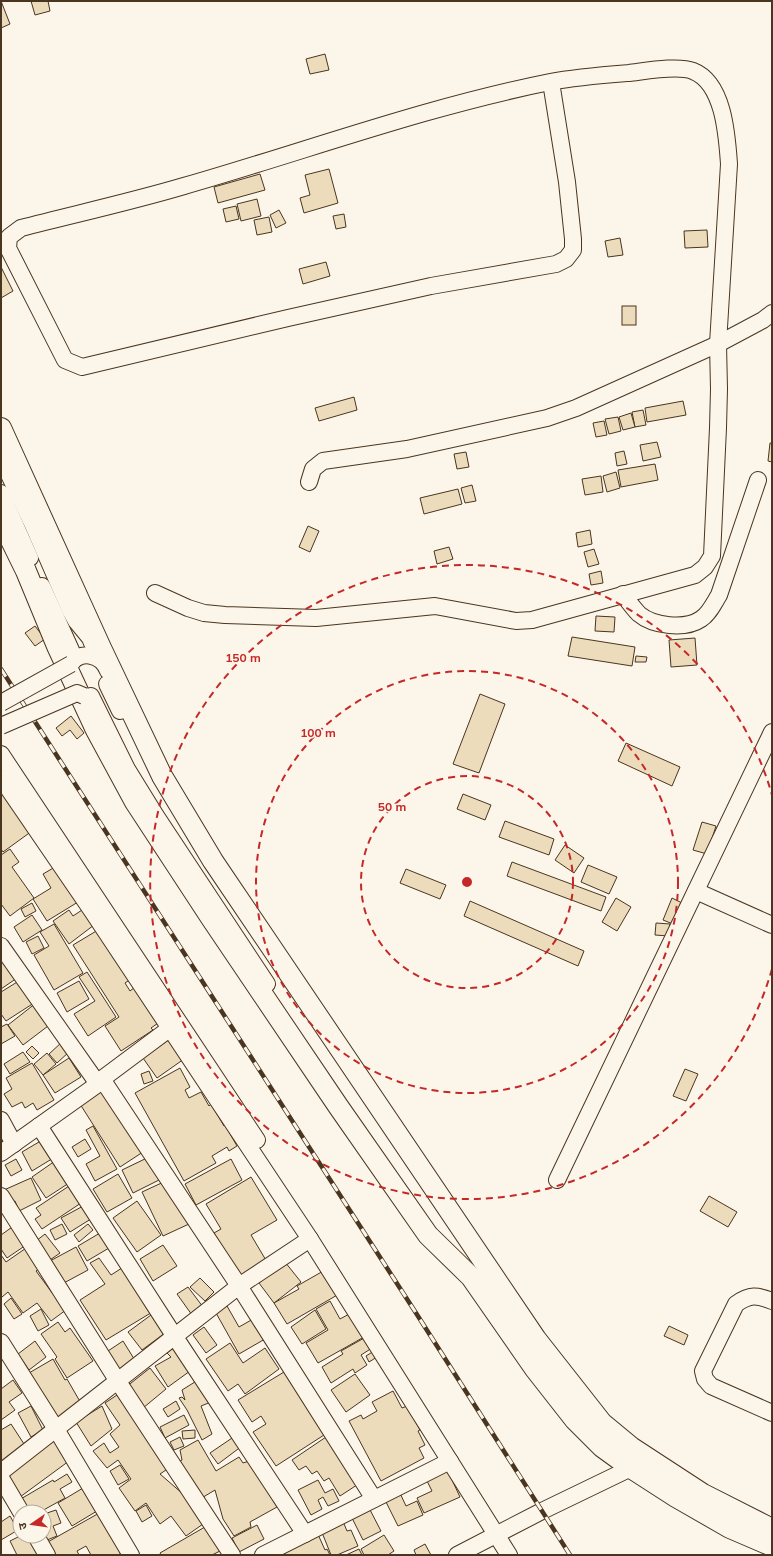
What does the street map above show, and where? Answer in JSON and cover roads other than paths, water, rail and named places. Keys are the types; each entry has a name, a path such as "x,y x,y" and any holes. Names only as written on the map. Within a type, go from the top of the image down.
{"main road":[{"path":"1,428 94,634 162,776 213,861 536,1339 602,1423 638,1462 676,1497 730,1528 772,1546"},
{"path":"1,520 26,572 57,646 96,730 136,802 211,918 428,1236 471,1277 535,1369 575,1420 602,1446 638,1462 772,1529"}],"street":[{"path":"155,593 204,614 316,618 435,606 516,621 532,620 695,574 704,567 712,556 718,428 718,344 730,164 728,136 723,114 716,95 706,79 692,71 663,69 551,82 500,92 286,154 184,186 21,228 8,236 8,248 65,360 82,367 288,318 424,288 556,264 566,259 573,250 573,239 567,182 551,82"},
{"path":"309,482 313,469 323,461 414,448 547,418 576,408 718,344 763,320 772,313"},
{"path":"1,458 33,525 70,610 76,621 90,638 100,659 108,670 107,684 98,694 84,694 1,726"},
{"path":"623,594 639,614 651,621 668,625 683,626 701,620 711,609 720,595 758,480"},
{"path":"1,493 73,662 67,677 72,689 84,694 156,816 321,1067 423,1214 437,1231 444,1252"},
{"path":"1,703 87,655 100,659"},
{"path":"107,684 147,764 176,811 217,871 341,1062 446,1218 456,1228 464,1233"},
{"path":"557,1180 772,732"},
{"path":"1,754 228,1096 315,1239 327,1266 509,1555"},
{"path":"1,778 315,1239"},
{"path":"696,891 772,925"},
{"path":"1,946 100,1082 239,1286 374,1499"},
{"path":"1,1153 100,1082 170,1028"},
{"path":"1,1120 14,1144"},
{"path":"39,1126 175,1337 305,1534"},
{"path":"1,1196 117,1380 232,1555"},
{"path":"1,1472 239,1286 315,1239"},
{"path":"772,1301 758,1295 745,1298 736,1304 703,1371 705,1379 711,1386 772,1413"},
{"path":"1,1342 56,1428 131,1555"},
{"path":"263,1555 450,1461"},
{"path":"457,1555 638,1462"},
{"path":"1,1478 16,1504"},
{"path":"41,1544 47,1555"}],"railway":[{"path":"1,669 570,1555"}]}
